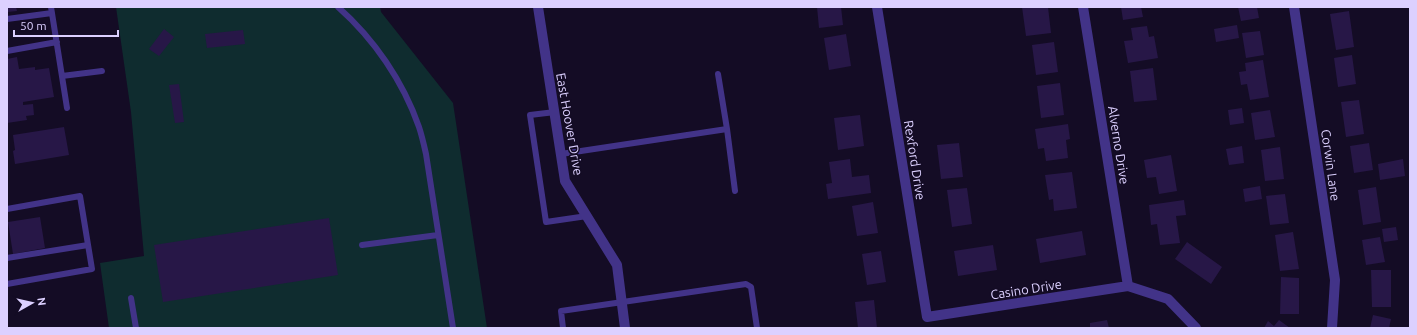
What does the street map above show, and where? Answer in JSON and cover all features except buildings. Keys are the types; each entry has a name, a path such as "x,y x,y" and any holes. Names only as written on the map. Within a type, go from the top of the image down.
{"street":[{"name":"East Hoover Drive","path":"538,7 565,181 617,265 625,328"},
{"name":"Rexford Drive","path":"877,7 927,317"},
{"name":"Alverno Drive","path":"1083,7 1128,286"},
{"name":"Corwin Lane","path":"1294,7 1334,280 1332,328"},
{"name":"Casino Drive","path":"927,317 1128,286"},
{"path":"1128,286 1168,299 1196,328"}],"lane":[{"path":"338,7 352,19 380,53 401,87 420,127 426,154 453,328"},
{"path":"7,19 52,10 67,108"},
{"path":"7,51 57,42"},
{"path":"62,76 102,71"},
{"path":"718,74 735,191"},
{"path":"554,112 530,115 546,222 587,216"},
{"path":"561,154 727,129"},
{"path":"7,209 80,196 92,269 7,284"},
{"path":"362,245 438,235"},
{"path":"7,258 88,245"},
{"path":"563,328 561,311 621,301 746,284 751,287 757,328"},
{"path":"131,298 136,328"}],"green space":[{"path":"116,7 380,7 381,12 453,103 487,328 109,328 100,263 144,256 131,112"}]}
